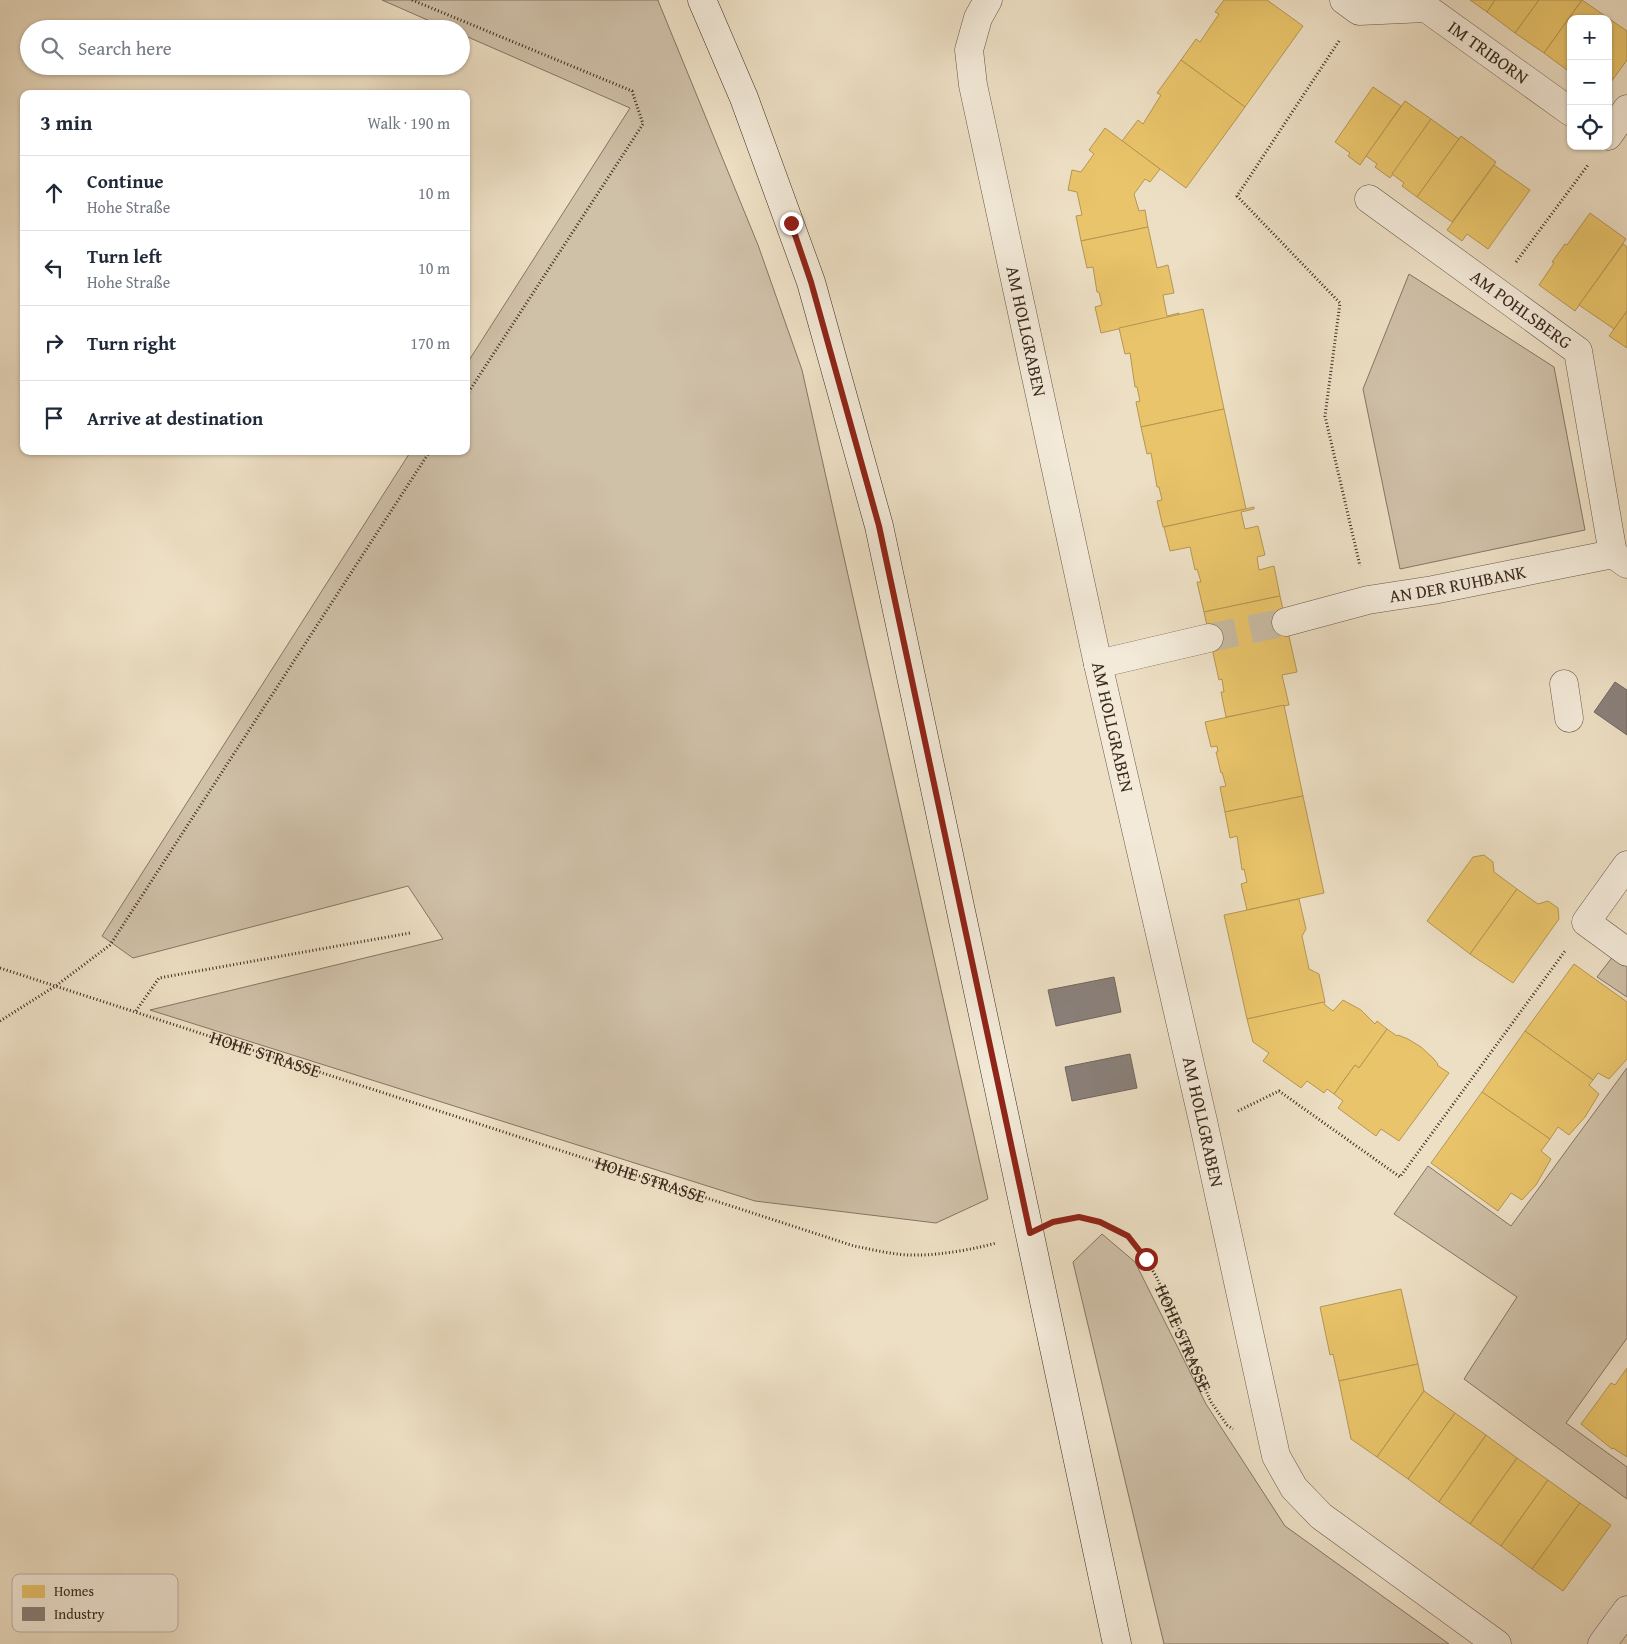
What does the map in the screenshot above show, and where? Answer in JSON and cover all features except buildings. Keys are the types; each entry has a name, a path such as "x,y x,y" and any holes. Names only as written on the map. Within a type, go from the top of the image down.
{"street":[{"path":"702,0 744,98 811,282 879,526 1117,1644"},
{"name":"AM HOLLGRABEN","path":"988,0 978,18 969,50 972,85 1098,664 1203,1122 1276,1456 1294,1488 1321,1516 1497,1644"},
{"name":"IM TRIBORN","path":"1351,5 1426,8 1567,109"},
{"path":"1612,130 1627,109"},
{"name":"AM POHLSBERG","path":"1369,199 1578,351 1620,559"},
{"name":"AN DER RUHBANK","path":"1286,622 1368,600 1620,559"},
{"path":"1098,664 1209,638"},
{"path":"1564,684 1569,718"},
{"path":"1627,865 1586,922 1627,952"},
{"path":"1602,1644 1627,1610"}],"path":[{"path":"412,0 460,20"},
{"path":"1351,5 1237,196 1340,303 1324,416 1368,600"},
{"path":"470,24 632,91 643,124 470,390"},
{"path":"1495,291 1591,161"},
{"path":"0,1021 57,985 110,945 427,455"},
{"path":"1203,1122 1240,1110 1279,1091 1400,1177 1586,922"},
{"path":"136,1011 159,978 410,933"},
{"name":"HOHE STRASSE","path":"0,968 854,1246 919,1256 981,1247 1030,1233 1053,1222 1079,1217 1100,1222 1128,1236 1146,1259 1157,1278 1211,1402"}],"shaded area":[{"path":"382,0 658,0 758,245 802,370 988,1199 936,1223 755,1201 150,1010 443,939 408,886 133,958 102,936 408,455 470,455 470,359 630,108 470,38 470,20 428,20"},
{"path":"1409,274 1554,367 1585,530 1400,569 1363,389"},
{"path":"1614,955 1627,965 1627,997 1597,977"},
{"path":"1627,1068 1627,1338 1566,1423 1627,1467 1627,1499 1464,1379 1517,1297 1394,1214 1428,1166 1511,1226"},
{"path":"1102,1234 1135,1262 1206,1404 1285,1526 1449,1644 1164,1644 1073,1262"}],"tunnel":[{"path":"1209,638 1286,622"}],"route":[{"path":"791,223 811,282 879,526 1030,1233 1053,1222 1079,1217 1100,1222 1128,1236 1146,1259"}]}
